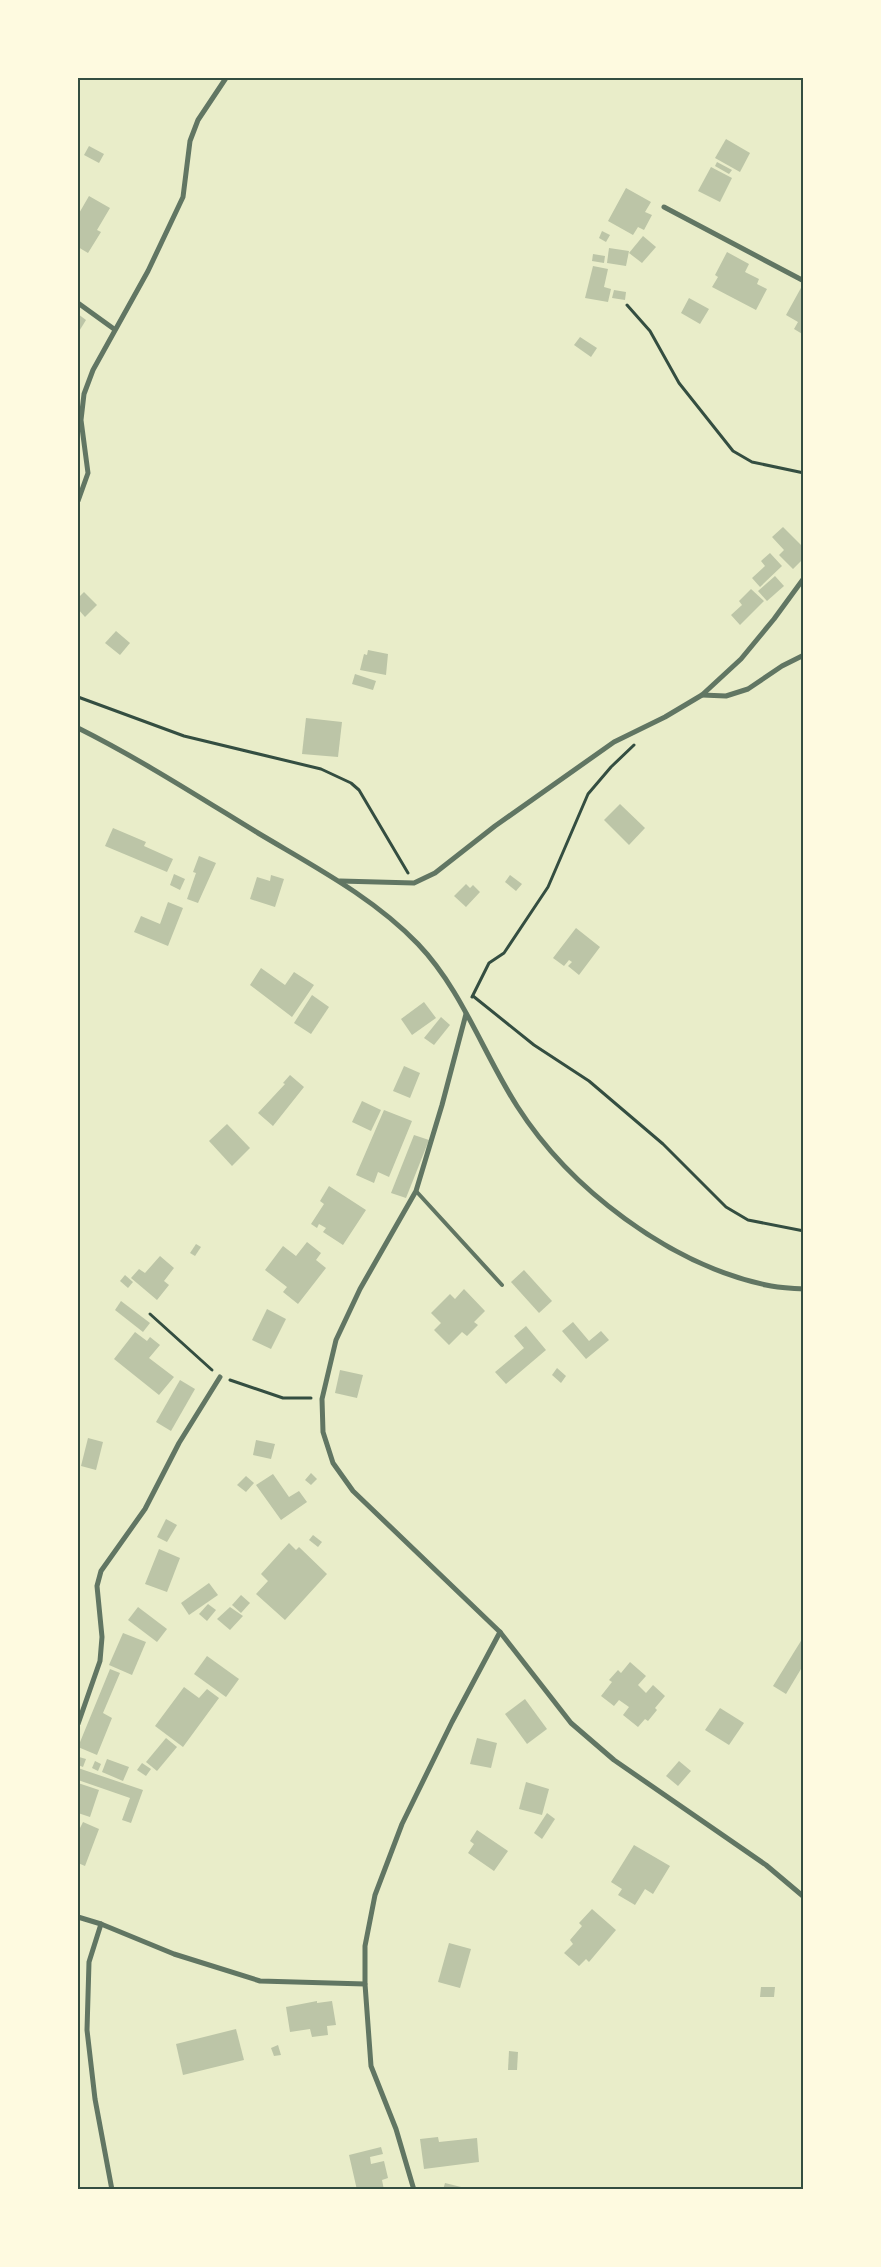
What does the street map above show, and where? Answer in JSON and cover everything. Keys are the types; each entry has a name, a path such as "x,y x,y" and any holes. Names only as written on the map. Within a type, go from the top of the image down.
{"street":[{"path":"78,501 88,473 81,420 84,394 92,370 114,328 148,271 182,197 190,141 198,120 226,78"},
{"path":"664,207 804,281"},
{"path":"78,303 114,328"},
{"path":"339,881 414,884 435,873 495,826 614,742 665,717 702,695 741,659 774,620 804,578"},
{"path":"702,695 726,696 748,689 782,666 804,656"},
{"path":"78,728 120,749 339,881 384,913 418,944 439,969 516,1105 540,1140 573,1175 639,1229 688,1257 735,1277 767,1286 804,1290"},
{"path":"466,1014 442,1105 416,1191 360,1289 336,1340 322,1399 323,1432 333,1463 353,1491 500,1632 571,1723 614,1760 766,1865 804,1897"},
{"path":"78,1724 100,1661 102,1637 97,1586 101,1571 145,1510 179,1443 220,1377"},
{"path":"414,2190 396,2129 371,2066 365,1984 365,1946 376,1895 402,1824 452,1722 500,1632"},
{"path":"78,1917 101,1924 174,1954 260,1981 365,1984"},
{"path":"101,1924 89,1962 87,2030 95,2100 112,2190"}],"lane":[{"path":"416,1191 502,1285"}],"path":[{"path":"627,305 650,331 679,383 733,451 752,462 804,473"},
{"path":"78,697 184,736 322,769 351,784 359,790 414,884"},
{"path":"466,1014 472,996 488,963 504,952 548,887 588,794 611,767 638,742"},
{"path":"472,996 534,1045 590,1081 663,1144 726,1207 748,1220 804,1231"}],"building":[{"path":"726,139 750,153 740,172 715,158"},
{"path":"89,146 104,154 99,163 84,155"},
{"path":"717,162 732,170 729,174 715,166"},
{"path":"711,167 732,178 720,202 698,191"},
{"path":"626,188 651,202 645,212 652,215 644,230 638,227 633,235 608,221"},
{"path":"89,196 110,208 97,230 101,232 88,253 78,247 78,215"},
{"path":"602,231 610,235 606,242 599,238"},
{"path":"643,236 656,247 642,263 629,253"},
{"path":"609,248 629,251 626,266 607,263"},
{"path":"727,252 749,264 745,272 759,279 757,284 767,289 756,310 712,287 718,277 715,275"},
{"path":"593,254 605,256 604,263 592,261"},
{"path":"593,266 608,269 604,287 611,289 608,302 585,298"},
{"path":"802,286 804,287 804,335 794,329 798,322 786,315"},
{"path":"614,290 626,292 625,300 612,298"},
{"path":"689,298 709,309 700,324 681,313"},
{"path":"78,314 86,320 78,333"},
{"path":"580,337 597,348 591,357 574,345"},
{"path":"783,527 804,548 804,558 793,569 779,555 784,550 772,537"},
{"path":"770,553 782,566 760,587 752,578 765,566 761,561"},
{"path":"775,576 784,586 767,601 758,591"},
{"path":"751,589 764,601 740,625 731,615 742,605 739,601"},
{"path":"84,592 97,605 85,617 78,609 78,598"},
{"path":"116,631 130,643 120,655 105,643"},
{"path":"368,650 388,654 386,675 360,670 364,654 367,655"},
{"path":"355,674 376,681 373,690 352,684"},
{"path":"306,718 342,722 338,757 302,754"},
{"path":"620,804 645,828 629,845 604,820"},
{"path":"113,828 146,842 144,846 173,859 167,872 105,846"},
{"path":"199,856 216,863 198,903 187,899 196,873 193,872"},
{"path":"174,874 185,879 180,890 170,885"},
{"path":"271,875 284,879 275,907 250,899 257,877 270,881"},
{"path":"510,875 522,884 516,891 505,882"},
{"path":"466,884 470,888 473,885 480,892 466,907 454,896"},
{"path":"168,902 183,908 168,946 134,932 141,916 160,924"},
{"path":"576,928 600,947 579,975 568,966 572,962 569,960 564,966 553,958"},
{"path":"261,968 285,985 294,972 314,985 292,1017 250,985"},
{"path":"312,995 329,1007 311,1034 294,1023"},
{"path":"424,1002 436,1018 412,1035 401,1019"},
{"path":"441,1017 450,1025 434,1045 424,1038"},
{"path":"404,1066 420,1073 410,1098 393,1091"},
{"path":"290,1075 304,1087 273,1126 258,1113 285,1084 283,1083"},
{"path":"362,1101 381,1110 371,1131 352,1122"},
{"path":"384,1110 412,1121 389,1177 378,1172 374,1183 356,1175"},
{"path":"227,1124 250,1148 232,1166 209,1141"},
{"path":"414,1135 429,1140 406,1198 391,1193"},
{"path":"329,1186 366,1210 343,1245 323,1232 326,1228 319,1224 317,1228 311,1224 324,1204 320,1201"},
{"path":"307,1242 321,1253 316,1260 326,1268 298,1304 283,1292 287,1287 265,1270 283,1246 296,1256"},
{"path":"196,1244 201,1247 195,1256 190,1253"},
{"path":"160,1256 174,1268 164,1281 169,1285 157,1300 131,1278 139,1269 145,1273"},
{"path":"524,1270 552,1301 539,1313 511,1282"},
{"path":"125,1275 133,1282 128,1288 120,1281"},
{"path":"464,1289 485,1311 474,1322 478,1325 467,1336 462,1332 449,1345 434,1330 441,1323 431,1313 450,1294 455,1299"},
{"path":"121,1301 150,1323 143,1332 115,1310"},
{"path":"267,1309 286,1319 271,1349 252,1340"},
{"path":"573,1322 589,1341 601,1331 609,1340 586,1359 562,1331"},
{"path":"526,1326 546,1350 506,1384 495,1372 524,1348 514,1336"},
{"path":"135,1332 147,1341 150,1337 160,1345 149,1358 174,1377 159,1395 114,1359"},
{"path":"557,1368 566,1376 561,1383 552,1375"},
{"path":"340,1370 363,1375 357,1398 335,1393"},
{"path":"180,1380 195,1389 171,1431 156,1422"},
{"path":"88,1438 103,1442 96,1470 81,1466"},
{"path":"256,1440 275,1444 271,1459 253,1455"},
{"path":"311,1473 317,1479 311,1485 305,1480"},
{"path":"273,1474 289,1497 299,1491 307,1502 281,1520 256,1485"},
{"path":"246,1476 254,1483 246,1492 237,1485"},
{"path":"166,1519 177,1525 167,1542 157,1537"},
{"path":"313,1535 322,1542 318,1547 309,1540"},
{"path":"289,1543 296,1550 299,1547 327,1574 285,1620 256,1594 268,1581 261,1574"},
{"path":"159,1549 180,1558 167,1592 145,1584"},
{"path":"209,1583 218,1595 189,1615 181,1603"},
{"path":"241,1595 250,1603 241,1613 232,1605"},
{"path":"208,1604 216,1610 207,1621 199,1614"},
{"path":"138,1607 167,1629 157,1642 128,1620"},
{"path":"230,1607 243,1616 230,1630 217,1619"},
{"path":"123,1633 146,1642 132,1675 109,1665"},
{"path":"804,1636 804,1664 786,1694 773,1686"},
{"path":"207,1656 239,1679 226,1697 194,1674"},
{"path":"630,1662 646,1676 638,1685 646,1693 653,1685 665,1696 655,1708 657,1710 648,1721 645,1719 638,1727 623,1715 629,1707 619,1700 614,1706 601,1696 612,1682 609,1680 618,1670 621,1673"},
{"path":"110,1669 120,1673 103,1713 112,1718 97,1755 78,1747"},
{"path":"184,1687 199,1698 207,1689 219,1698 183,1747 155,1726"},
{"path":"525,1699 547,1729 527,1744 505,1714"},
{"path":"720,1708 744,1723 729,1745 705,1730"},
{"path":"166,1738 177,1747 157,1771 146,1762"},
{"path":"477,1738 497,1743 491,1768 470,1764"},
{"path":"79,1757 86,1759 83,1767 78,1765"},
{"path":"107,1759 129,1767 123,1781 102,1772"},
{"path":"95,1761 101,1764 98,1771 92,1768"},
{"path":"679,1761 691,1771 678,1786 666,1776"},
{"path":"142,1763 151,1769 146,1776 137,1770"},
{"path":"78,1768 143,1790 131,1823 122,1820 130,1798 78,1780"},
{"path":"526,1782 549,1789 542,1815 519,1809"},
{"path":"78,1783 99,1790 90,1817 78,1813"},
{"path":"547,1813 555,1819 542,1839 534,1833"},
{"path":"83,1822 99,1829 85,1866 78,1863 78,1827 80,1828"},
{"path":"477,1830 508,1851 494,1871 468,1853 474,1844 470,1841"},
{"path":"634,1845 670,1866 653,1894 645,1889 635,1905 618,1895 622,1889 611,1882"},
{"path":"592,1909 616,1930 589,1962 586,1959 579,1966 564,1953 573,1944 570,1940 582,1926 579,1923"},
{"path":"449,1943 471,1949 460,1988 438,1982"},
{"path":"761,1987 775,1987 774,1997 760,1997"},
{"path":"317,2001 317,2003 332,2001 336,2025 327,2026 328,2035 312,2037 310,2029 290,2032 286,2007"},
{"path":"236,2029 244,2060 183,2075 176,2044"},
{"path":"278,2045 281,2055 274,2056 271,2048"},
{"path":"509,2051 518,2052 517,2070 508,2070"},
{"path":"438,2137 439,2142 477,2138 479,2162 424,2169 420,2139"},
{"path":"381,2147 383,2154 370,2157 371,2164 384,2161 388,2178 382,2180 384,2190 357,2190 349,2155"},
{"path":"445,2183 469,2189 469,2190 443,2190"}]}
